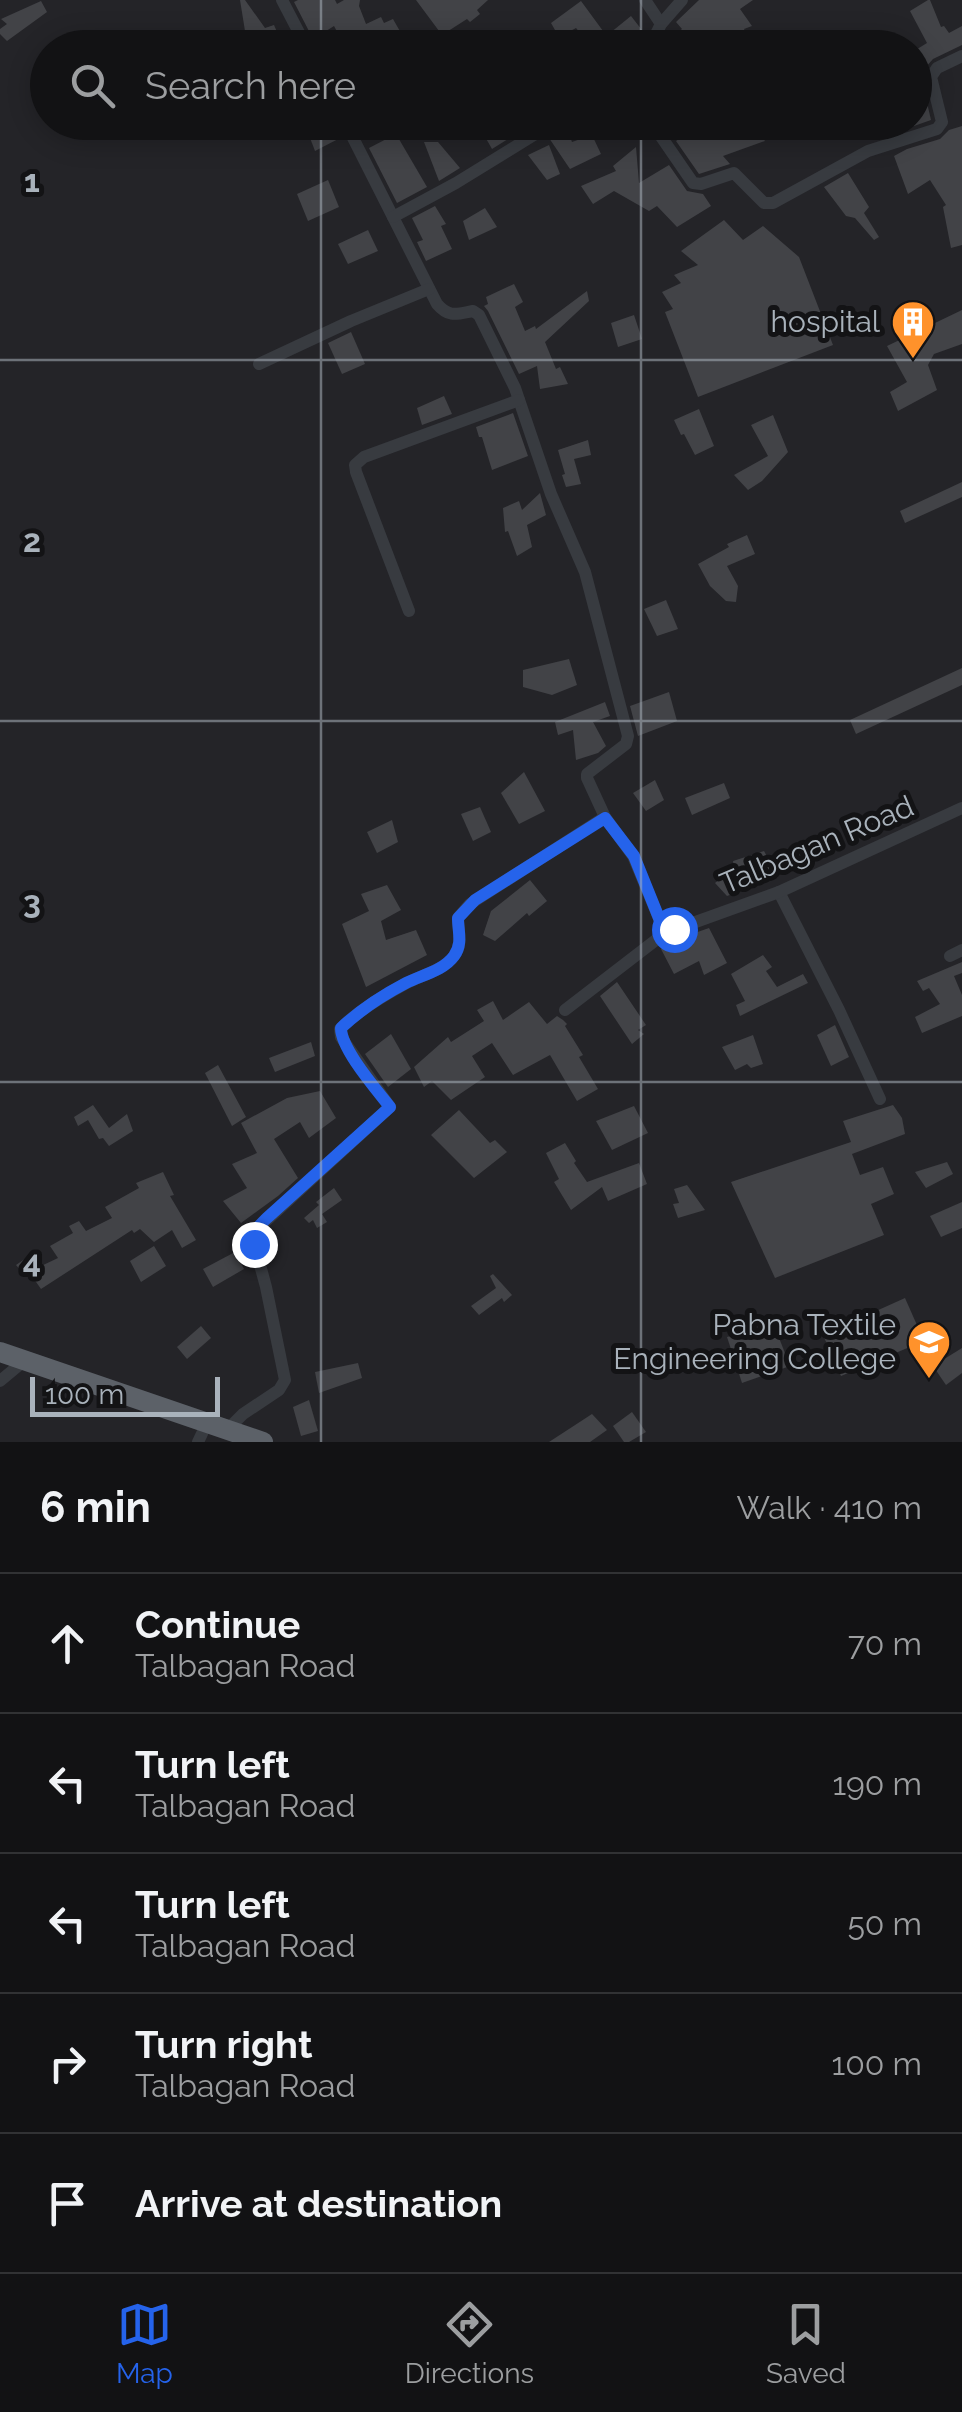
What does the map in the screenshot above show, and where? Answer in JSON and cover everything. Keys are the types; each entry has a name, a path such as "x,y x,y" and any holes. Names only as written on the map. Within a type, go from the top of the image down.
{"highway":[{"path":"0,1352 203,1433 228,1429 263,1442"}],"street":[{"path":"282,0 298,30"},
{"path":"645,0 661,24"},
{"path":"658,30 682,0"},
{"path":"932,75 962,56"},
{"path":"932,84 942,122 932,131"},
{"path":"354,140 429,289 443,311 456,316 473,311 479,315 519,400 551,494 584,572 628,736 626,744 587,774 605,818 634,856 665,933"},
{"path":"393,217 526,140"},
{"path":"663,140 693,183 734,173 764,203 773,203 868,150 901,140"},
{"path":"259,364 429,289"},
{"path":"410,611 356,464 364,457 519,400"},
{"name":"Talbagan Road","path":"564,1010 665,933 778,892 962,808"},
{"path":"228,1429 279,1390 284,1380 253,1239 256,1230 390,1107 342,1037 341,1028 364,1009 454,957 459,946 458,918 470,904 605,818"},
{"path":"778,892 840,1010 880,1099"},
{"path":"0,1382 24,1362"}],"shaded area":[{"path":"0,0 962,0 962,1442 0,1442"}],"building":[{"path":"240,0 245,0 265,28 274,25 276,30 245,30"},
{"path":"335,0 337,4 360,0 366,24 381,17 384,23 393,19 399,30 336,30 334,26 308,30 294,2"},
{"path":"416,0 488,0 470,22 467,19 450,30 438,30"},
{"path":"699,0 753,0 740,9 752,26 744,30 681,30 676,22"},
{"path":"930,0 941,27 949,33 962,26 962,45 932,60 932,30 920,30 910,11"},
{"path":"41,1 47,12 7,41 0,34 7,24 1,19"},
{"path":"581,1 602,30 555,30 551,23"},
{"path":"631,16 642,30 614,30"},
{"path":"962,126 962,245 951,248 943,207 946,205 930,180 908,194 894,156 940,139 949,130"},
{"path":"311,140 336,140 315,151"},
{"path":"384,140 400,140 427,187 397,203 369,148"},
{"path":"487,140 506,140 492,149"},
{"path":"550,140 594,140 601,154 570,169"},
{"path":"676,141 765,141 723,156 730,164 699,174"},
{"path":"424,142 438,142 460,168 439,181"},
{"path":"549,145 560,174 547,180 528,155"},
{"path":"636,147 639,183 669,165 687,191 703,194 711,206 677,227 657,206 649,211 614,191 593,204 581,186 616,171 613,166"},
{"path":"848,173 869,207 864,213 879,237 874,240 855,218 846,216 824,187"},
{"path":"328,180 339,207 308,221 297,194"},
{"path":"435,206 446,224 441,226 452,249 426,261 417,242 423,240 412,218"},
{"path":"485,208 497,227 469,240 463,221"},
{"path":"724,220 743,240 763,226 799,257 833,345 698,397 665,312 673,309 662,292 681,283 674,275 698,265 681,251"},
{"path":"368,230 378,251 348,264 338,244"},
{"path":"514,284 523,302 515,307 525,331 535,326 536,329 587,291 589,301 545,342 556,369 560,367 568,384 540,389 537,366 519,374 484,306 488,304 486,297"},
{"name":"hospital","path":"962,310 962,344 934,354 928,365 937,390 898,411 890,392 907,382 887,346"},
{"path":"634,315 642,339 618,347 611,323"},
{"path":"351,332 365,364 342,374 328,343"},
{"path":"444,396 452,414 422,425 417,408"},
{"path":"699,409 714,446 695,455 674,420"},
{"path":"513,413 528,456 492,470 476,427"},
{"path":"773,415 788,452 762,481 748,490 734,475 768,456 751,425"},
{"path":"588,440 591,455 574,459 581,484 566,487 558,450"},
{"path":"962,482 962,497 905,523 900,511"},
{"path":"540,493 546,515 527,525 532,547 517,556 508,531 505,532 503,508 519,501 522,510"},
{"path":"747,535 755,554 727,566 738,586 736,602 726,601 710,586 698,564"},
{"path":"666,600 678,629 657,636 644,609"},
{"path":"569,659 577,685 552,695 523,687 523,670"},
{"path":"962,668 962,685 856,734 850,720"},
{"path":"669,692 677,721 638,736 630,706"},
{"path":"605,702 610,716 593,722 606,746 576,760 573,730 558,735 555,722"},
{"path":"524,772 545,811 519,824 501,793"},
{"path":"655,780 664,800 646,811 633,793"},
{"path":"724,783 730,798 692,815 685,798"},
{"path":"480,807 491,832 473,841 461,814"},
{"path":"392,820 398,842 377,853 367,832"},
{"path":"764,851 778,877 727,896 715,883 734,868 733,861"},
{"path":"530,880 547,901 495,941 483,935 491,911"},
{"path":"387,885 401,910 381,921 386,940 416,930 427,955 366,987 342,924 369,911 361,894"},
{"path":"709,928 727,963 704,975 699,961 674,974 661,949 669,942"},
{"path":"763,955 772,967 766,971 777,987 803,974 808,983 740,1016 736,1005 745,1001 731,974"},
{"path":"962,962 962,973 954,976 962,995 962,1016 922,1033 915,1017 940,1004 929,988 923,991 917,981"},
{"path":"617,982 646,1025 638,1030 644,1034 632,1044 600,996"},
{"path":"493,1001 503,1020 529,1002 547,1024 557,1016 563,1020 598,1089 577,1101 550,1055 513,1075 492,1043 472,1056 485,1077 451,1100 432,1081 424,1087 414,1067 448,1037 451,1042 484,1021 477,1010"},
{"path":"835,1025 849,1057 831,1066 817,1035"},
{"path":"391,1034 411,1069 388,1087 365,1054"},
{"path":"753,1035 763,1064 751,1068 747,1064 735,1070 722,1047"},
{"path":"311,1042 315,1056 275,1072 269,1058"},
{"path":"218,1065 246,1117 232,1126 205,1073"},
{"path":"320,1091 336,1118 309,1138 300,1122 274,1139 298,1178 241,1223 223,1201 247,1188 232,1164 257,1153 241,1123 287,1098"},
{"path":"93,1105 109,1128 127,1114 133,1131 109,1146 103,1138 99,1139 88,1120 78,1126 74,1117"},
{"path":"893,1105 902,1118 905,1134 852,1154 860,1175 883,1167 894,1194 871,1204 884,1235 775,1278 731,1182 851,1142 843,1121"},
{"path":"634,1106 648,1133 612,1150 596,1121"},
{"path":"459,1110 490,1143 495,1140 507,1152 474,1178 431,1135"},
{"path":"565,1143 587,1182 639,1163 647,1184 608,1201 602,1187 571,1210 554,1182 559,1179 546,1153"},
{"path":"947,1162 953,1174 926,1188 915,1172"},
{"path":"163,1172 174,1195 170,1196 196,1240 182,1248 172,1230 154,1242 140,1229 134,1233 132,1230 41,1289 27,1269 22,1272 16,1265 29,1256 39,1267 58,1258 50,1246 73,1233 69,1226 79,1221 86,1231 112,1218 105,1207 139,1188 136,1183"},
{"path":"687,1185 705,1210 678,1218 673,1204 679,1203 674,1189"},
{"path":"334,1188 342,1200 322,1214 327,1222 317,1228 313,1220 309,1223 304,1218"},
{"path":"962,1202 962,1228 941,1237 930,1216"},
{"path":"154,1246 166,1266 141,1282 130,1261"},
{"path":"235,1252 244,1269 213,1287 203,1269"},
{"path":"493,1274 512,1295 479,1315 471,1306 496,1288 490,1276"},
{"path":"905,1298 924,1341 841,1376 823,1335"},
{"path":"774,1325 790,1366 742,1383 727,1337"},
{"path":"201,1326 211,1338 187,1359 177,1347"},
{"path":"962,1348 962,1373 946,1385 933,1366"},
{"path":"358,1363 362,1378 319,1393 315,1372"},
{"path":"309,1400 318,1431 301,1436 293,1407"},
{"path":"632,1412 646,1432 624,1442 613,1426"},
{"path":"592,1414 607,1430 590,1442 549,1442"}],"place":[{"name":"hospital","path":"913,360"},
{"name":"Pabna Textile Engineering College","path":"929,1380"}],"route":[{"path":"254,1244 256,1230 267,1218 390,1107 342,1037 341,1028 364,1009 454,957 459,946 458,918 475,900 605,818 634,856 665,933 674,929"}]}
